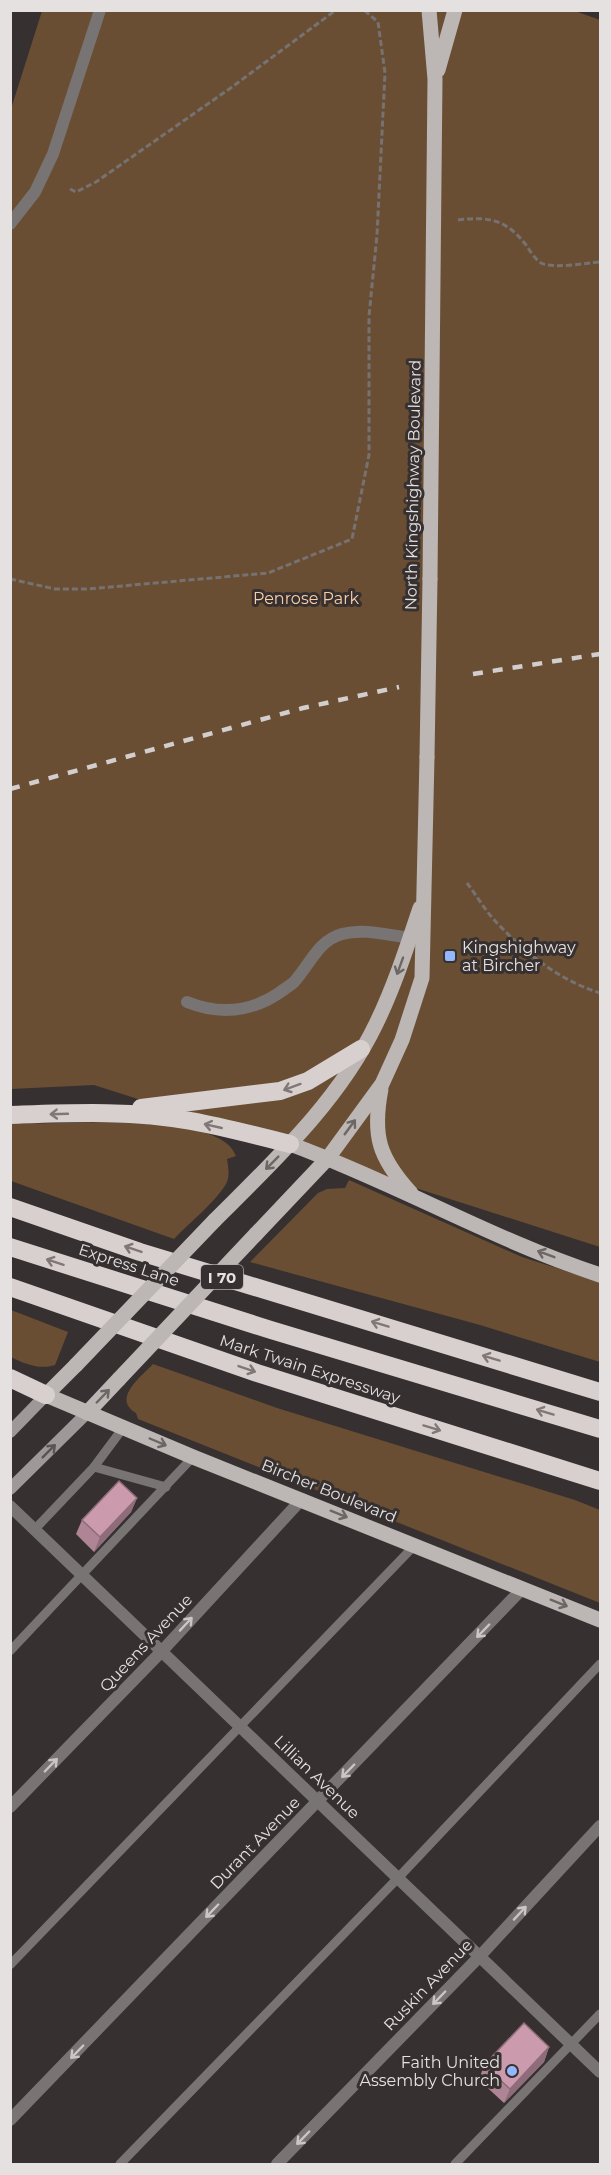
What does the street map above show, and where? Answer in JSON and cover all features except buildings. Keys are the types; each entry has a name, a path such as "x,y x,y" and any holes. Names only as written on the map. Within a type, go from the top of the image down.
{"highway":[{"path":"10,1115 107,1113 280,1091 308,1081 361,1049"},
{"path":"107,1113 191,1121 290,1144"},
{"name":"I 70","path":"10,1207 140,1252 600,1392"},
{"name":"Express Lane","path":"10,1247 271,1330 600,1429"},
{"name":"Mark Twain Expressway","path":"10,1287 257,1373 600,1481"},
{"path":"10,1378 46,1395"},
{"path":"570,1472 600,1488"}],"main road":[{"name":"North Kingshighway Boulevard","path":"10,1489 87,1413 328,1158 382,1084 402,1040 422,978 428,757 435,79 429,10"},
{"name":"North Kingshighway Boulevard","path":"435,79 455,10"},
{"name":"North Kingshighway Boulevard","path":"10,1432 290,1144 341,1082 376,1024 399,969 425,891"},
{"path":"382,1084 376,1116 380,1143 392,1172 415,1197"},
{"path":"290,1144 328,1158 505,1239 600,1275"},
{"name":"Bircher Boulevard","path":"46,1395 193,1457 600,1620"}],"street":[{"path":"10,224 35,192 53,154 100,10"},
{"path":"187,1002 202,1008 227,1010 252,1007 294,983 321,946 339,934 361,930 410,938"},
{"name":"Queens Avenue","path":"10,1807 162,1651 302,1499"},
{"name":"Lillian Avenue","path":"10,1506 600,2072"},
{"name":"Durant Avenue","path":"10,2120 523,1588"},
{"name":"Ruskin Avenue","path":"278,2164 480,1956 600,1826"}],"lane":[{"path":"35,1529 94,1467 123,1428"},
{"path":"10,1651 193,1457"},
{"path":"94,1467 166,1487"},
{"path":"10,1965 415,1545"},
{"path":"120,2164 398,1878 600,1664"},
{"path":"455,2164 600,2014"}],"path":[{"path":"69,189 76,192 96,182 232,87 336,10"},
{"path":"10,579 55,589 88,589 268,573 351,539 369,455 369,316 377,235 385,73 378,22 364,10"},
{"path":"458,220 495,220 509,226 538,262 548,265 600,262"},
{"path":"467,883 496,922 554,974 578,986 600,993"}],"green space":[{"name":"Penrose Park","path":"572,10 600,20 600,1247 94,1085 11,1089 10,112 42,11"},
{"path":"109,1122 180,1127 199,1131 228,1145 236,1156 227,1159 228,1176 223,1189 174,1239 11,1181 11,1124"},
{"path":"349,1180 522,1257 600,1282 600,1362 480,1325 250,1262 318,1193 327,1189 345,1188"},
{"path":"11,1310 68,1332 55,1365 38,1367 11,1357"},
{"path":"153,1364 277,1408 575,1500 600,1510 600,1603 138,1419 136,1413 129,1407 127,1395 136,1381"}],"railway":[{"path":"473,674 600,654"},
{"path":"10,789 303,708 399,687"}],"place":[{"name":"Kingshighway at Bircher","path":"450,956"},
{"name":"Faith United Assembly Church","path":"512,2071"}]}
